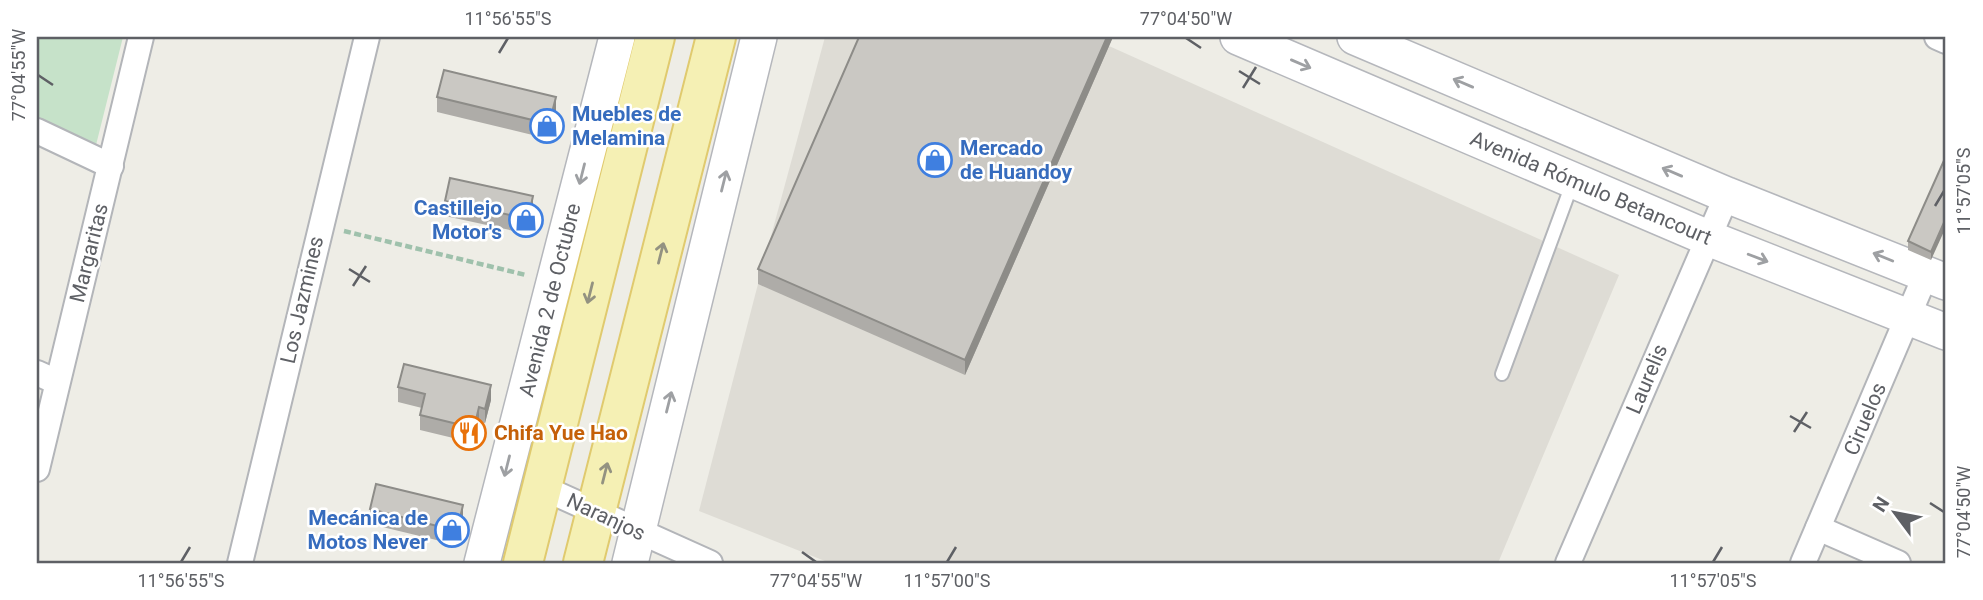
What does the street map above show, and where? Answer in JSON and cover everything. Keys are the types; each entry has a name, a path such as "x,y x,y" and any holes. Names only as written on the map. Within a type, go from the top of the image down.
{"main road":[{"name":"Avenida 2 de Octubre","path":"523,563 654,37"},
{"path":"583,563 716,37"}],"street":[{"name":"Margaritas","path":"37,469 47,378 111,166 141,37"},
{"name":"Los Jazmines","path":"240,563 367,37"},
{"name":"Avenida 2 de Octubre","path":"482,563 617,37"},
{"path":"633,547 759,37"},
{"name":"Avenida Rómulo Betancourt","path":"1238,37 1708,238 1946,332"},
{"path":"1355,37 1406,47 1727,195 1936,278"},
{"path":"1937,37 1946,41"},
{"path":"37,131 111,166"},
{"name":"Laurelis","path":"1568,563 1727,195"},
{"name":"Ciruelos","path":"1803,563 1909,317 1936,278"},
{"name":"Naranjos","path":"541,487 595,513 633,547 710,563"},
{"path":"1818,528 1898,563"}],"lane":[{"path":"1502,374 1573,180"}],"path":[{"path":"320,225 555,281"}],"shaded area":[{"path":"825,37 1089,37 1619,275 1498,563 830,563 699,511"}],"green space":[{"path":"37,37 123,37 96,145 37,117"}],"building":[{"name":"Mercado de Huandoy","path":"859,37 1107,37 965,360 758,269"},
{"path":"444,70 556,97 549,124 437,97"},
{"path":"1946,156 1946,218 1931,252 1908,241"},
{"path":"450,178 533,196 528,219 445,201"},
{"path":"404,364 491,385 485,409 479,407 474,428 420,415 425,394 398,387"},
{"path":"376,484 463,505 457,531 370,509"}],"place":[{"name":"Muebles de Melamina","path":"547,126"},
{"name":"Mercado de Huandoy","path":"935,160"},
{"name":"Castillejo Motor's","path":"526,220"},
{"name":"Chifa Yue Hao","path":"469,433"},
{"name":"Mecánica de Motos Never","path":"452,530"}]}
